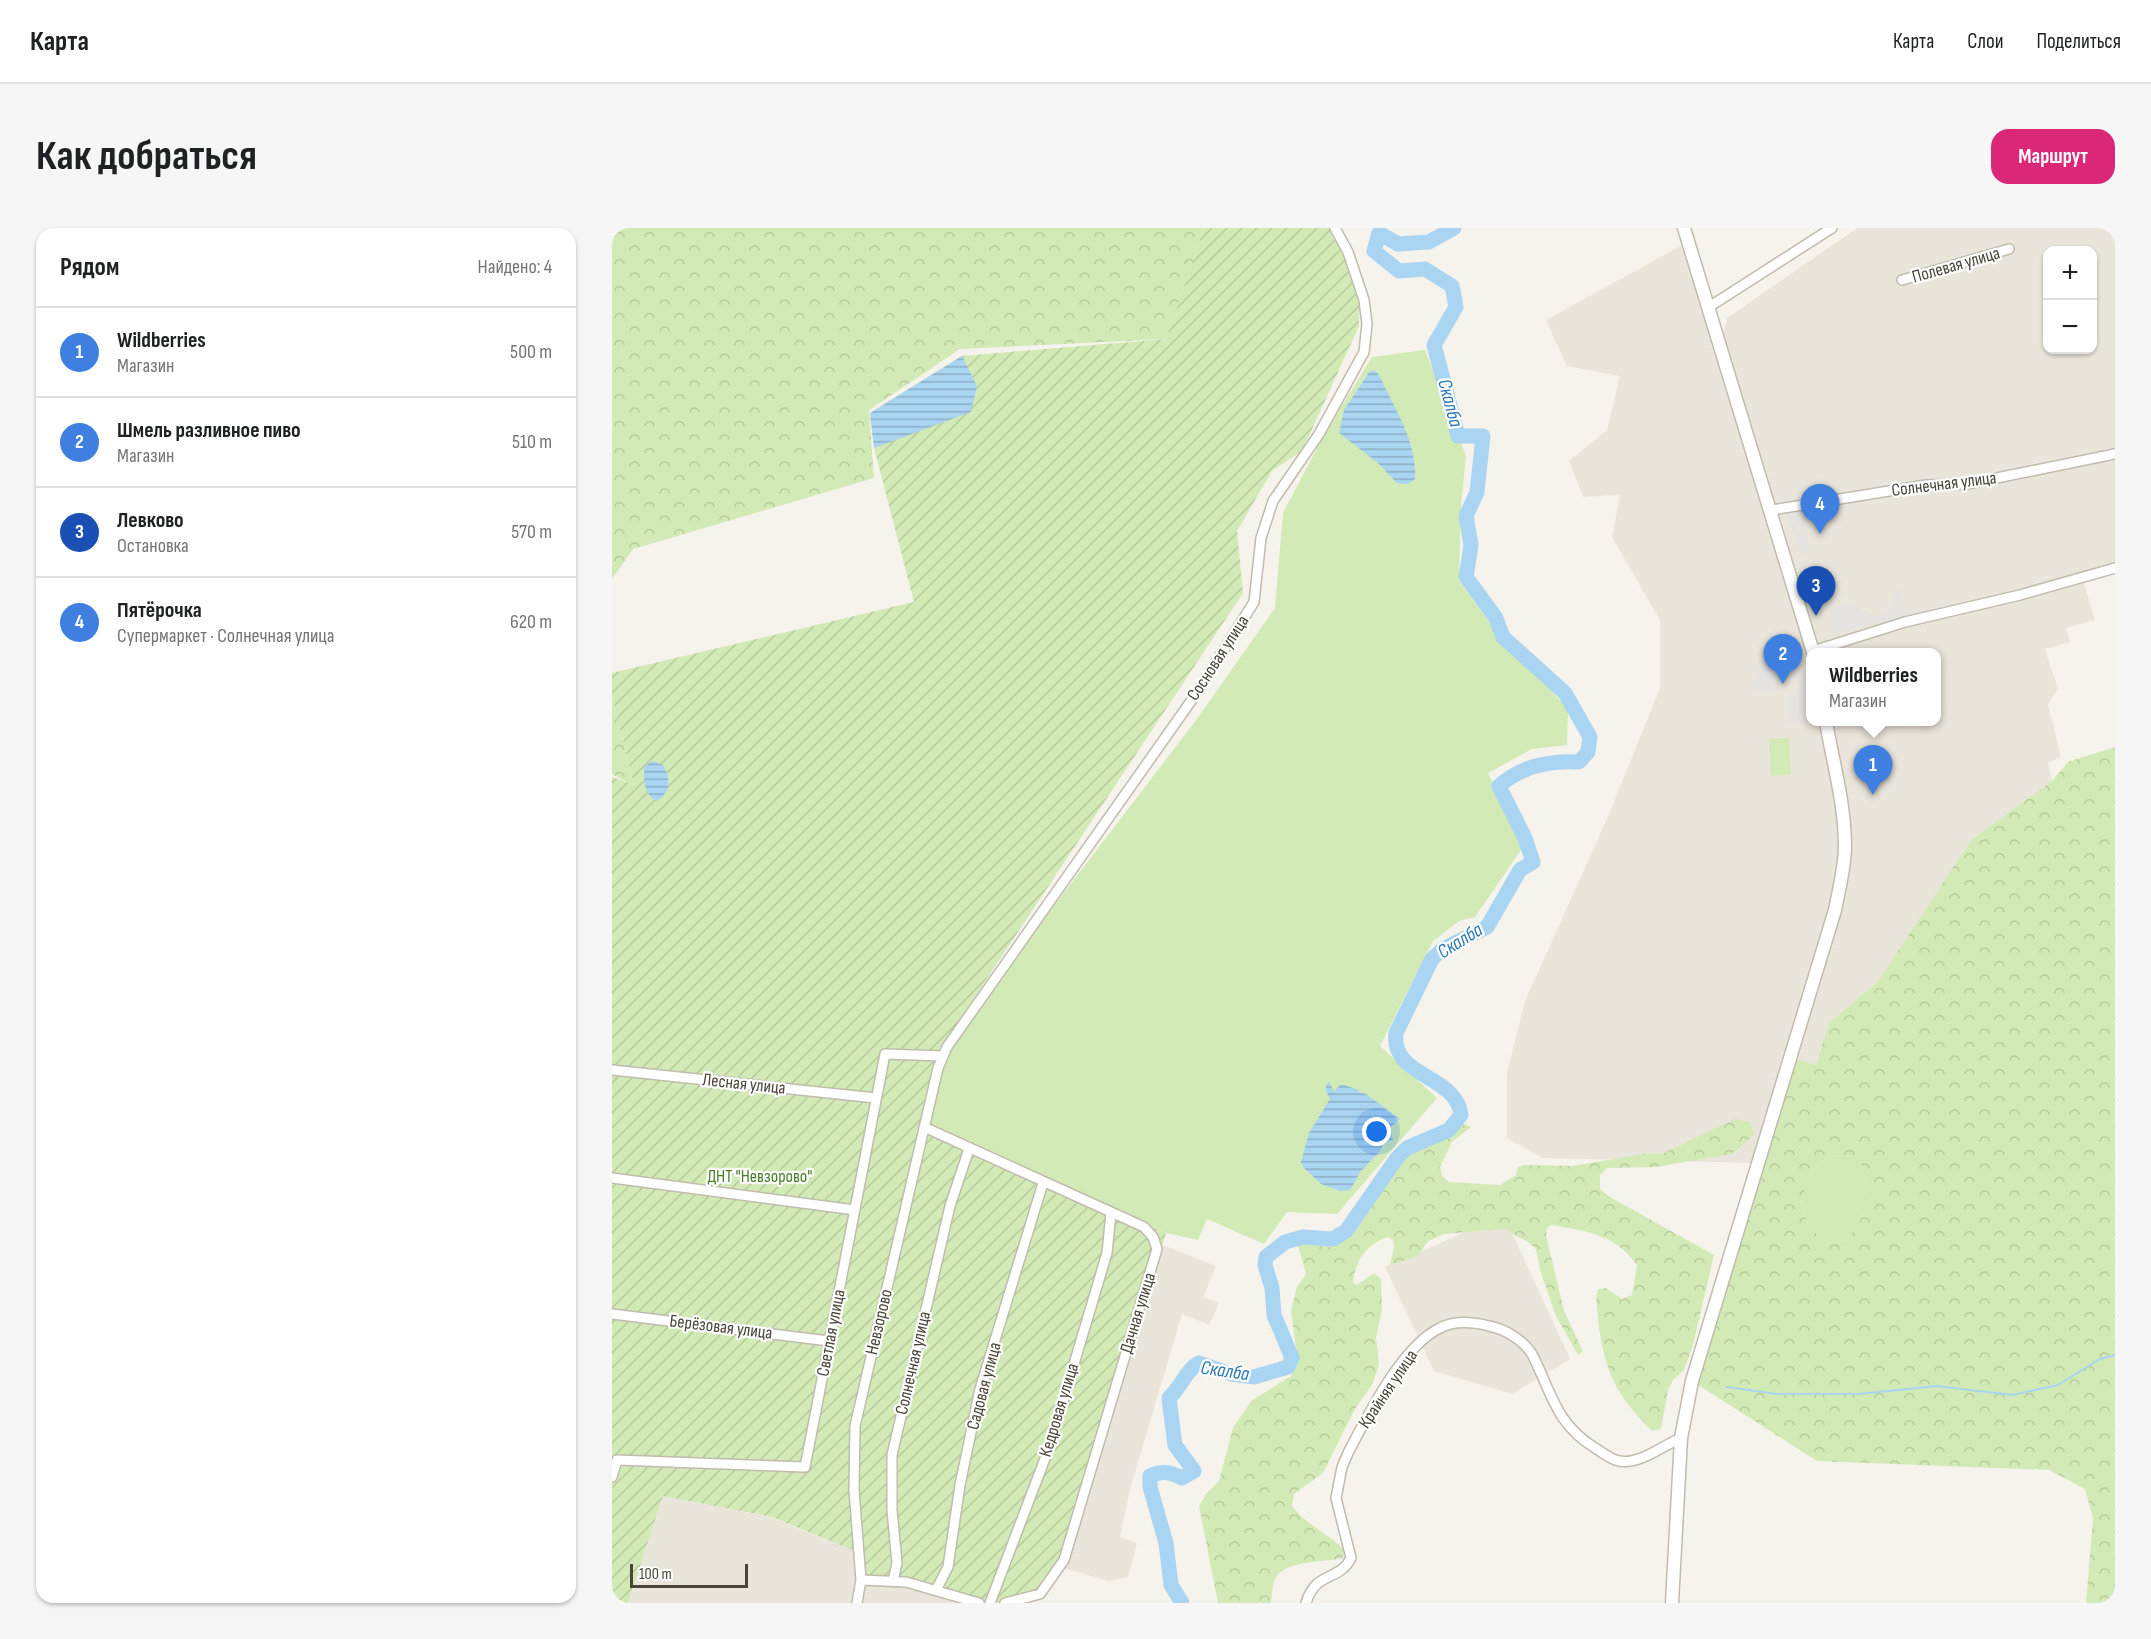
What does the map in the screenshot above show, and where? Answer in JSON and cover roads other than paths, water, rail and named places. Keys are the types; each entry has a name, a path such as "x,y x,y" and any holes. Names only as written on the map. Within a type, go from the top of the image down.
{"street":[{"name":"Сосновая улица","path":"945,1052 1196,694 1254,602 1261,538 1273,501 1307,453 1364,352 1367,324 1364,300 1348,252 1335,228"},
{"path":"1684,228 1772,510 1812,648"},
{"path":"1709,307 1832,228"},
{"name":"Полевая улица","path":"1902,280 2009,249"},
{"name":"Солнечная улица","path":"1772,510 1926,485 1967,484 2115,454"},
{"path":"1825,648 1905,622 2020,595 2115,568"},
{"path":"1672,1603 1681,1438 1692,1381 1835,910 1840,884 1844,837 1827,726"},
{"name":"Светлая улица","path":"612,1477 617,1460 805,1467 885,1054 945,1052"},
{"name":"Невзорово","path":"857,1603 861,1580 854,1490 855,1425 924,1127 945,1052"},
{"name":"Лесная улица","path":"612,1070 876,1098"},
{"name":"Дачная улица","path":"924,1127 1144,1227 1153,1237 1157,1249 1064,1560 1040,1594 1005,1603"},
{"name":"Солнечная улица","path":"893,1581 897,1563 892,1455 950,1206 969,1149"},
{"path":"612,1178 855,1210"},
{"name":"Садовая улица","path":"936,1590 948,1567 960,1485 980,1389 1043,1183"},
{"name":"Кедровая улица","path":"990,1603 1049,1448 1107,1252 1111,1213"},
{"name":"Берёзовая улица","path":"612,1314 829,1341"},
{"name":"Крайняя улица","path":"1305,1603 1314,1585 1342,1570 1351,1558 1336,1498 1342,1467 1349,1451 1410,1354 1427,1335 1441,1327 1457,1322 1472,1323 1492,1326 1515,1338 1533,1356 1557,1410 1572,1431 1617,1461 1634,1462 1681,1438"},
{"path":"861,1580 906,1582 979,1603"}],"water":[{"path":"962,356 977,386 971,412 874,448 870,413"},
{"path":"1370,371 1376,371 1380,377 1409,439 1415,465 1415,479 1408,484 1397,483 1378,463 1339,433 1344,410"},
{"path":"652,761 663,765 668,780 665,794 656,801 649,795 645,782 644,767"},
{"path":"1329,1081 1334,1092 1341,1084 1359,1090 1358,1092 1366,1094 1400,1119 1390,1128 1393,1140 1383,1144 1380,1151 1361,1171 1350,1190 1340,1191 1321,1184 1303,1167 1301,1162 1309,1133 1330,1099 1325,1089"}],"waterway":[{"name":"Скалба","path":"1182,1603 1171,1585 1166,1543 1150,1487 1150,1476 1154,1474 1166,1472 1182,1478 1194,1471 1175,1445 1169,1398 1191,1369 1199,1363 1231,1374 1254,1377 1288,1367 1292,1358 1274,1315 1272,1288 1265,1265 1266,1257 1285,1242 1303,1237 1333,1239 1346,1231 1397,1158 1407,1148 1449,1130 1461,1115 1457,1102 1448,1092 1403,1059 1397,1048 1396,1033 1432,959 1443,949 1487,927 1520,870 1533,862 1525,838 1499,786 1517,774 1536,766 1557,762 1579,762 1588,752 1590,737 1565,693 1503,637 1496,618 1466,577 1471,545 1466,516 1477,492 1483,436 1458,436 1434,345 1456,307 1452,286 1425,269 1399,271 1374,251 1379,233 1398,244 1429,242 1454,228"},
{"path":"1727,1387 1777,1394 1859,1394 1937,1386 2012,1395 2058,1385 2100,1359 2115,1355"}],"place":[{"name":"Пятёрочка","path":"1820,534"},
{"name":"Левково","path":"1816,616"},
{"name":"Шмель разливное пиво","path":"1783,684"},
{"name":"Wildberries","path":"1873,795"}],"park label":[{"name":"ДНТ \"Невзорово\"","path":"760,1176"}]}
